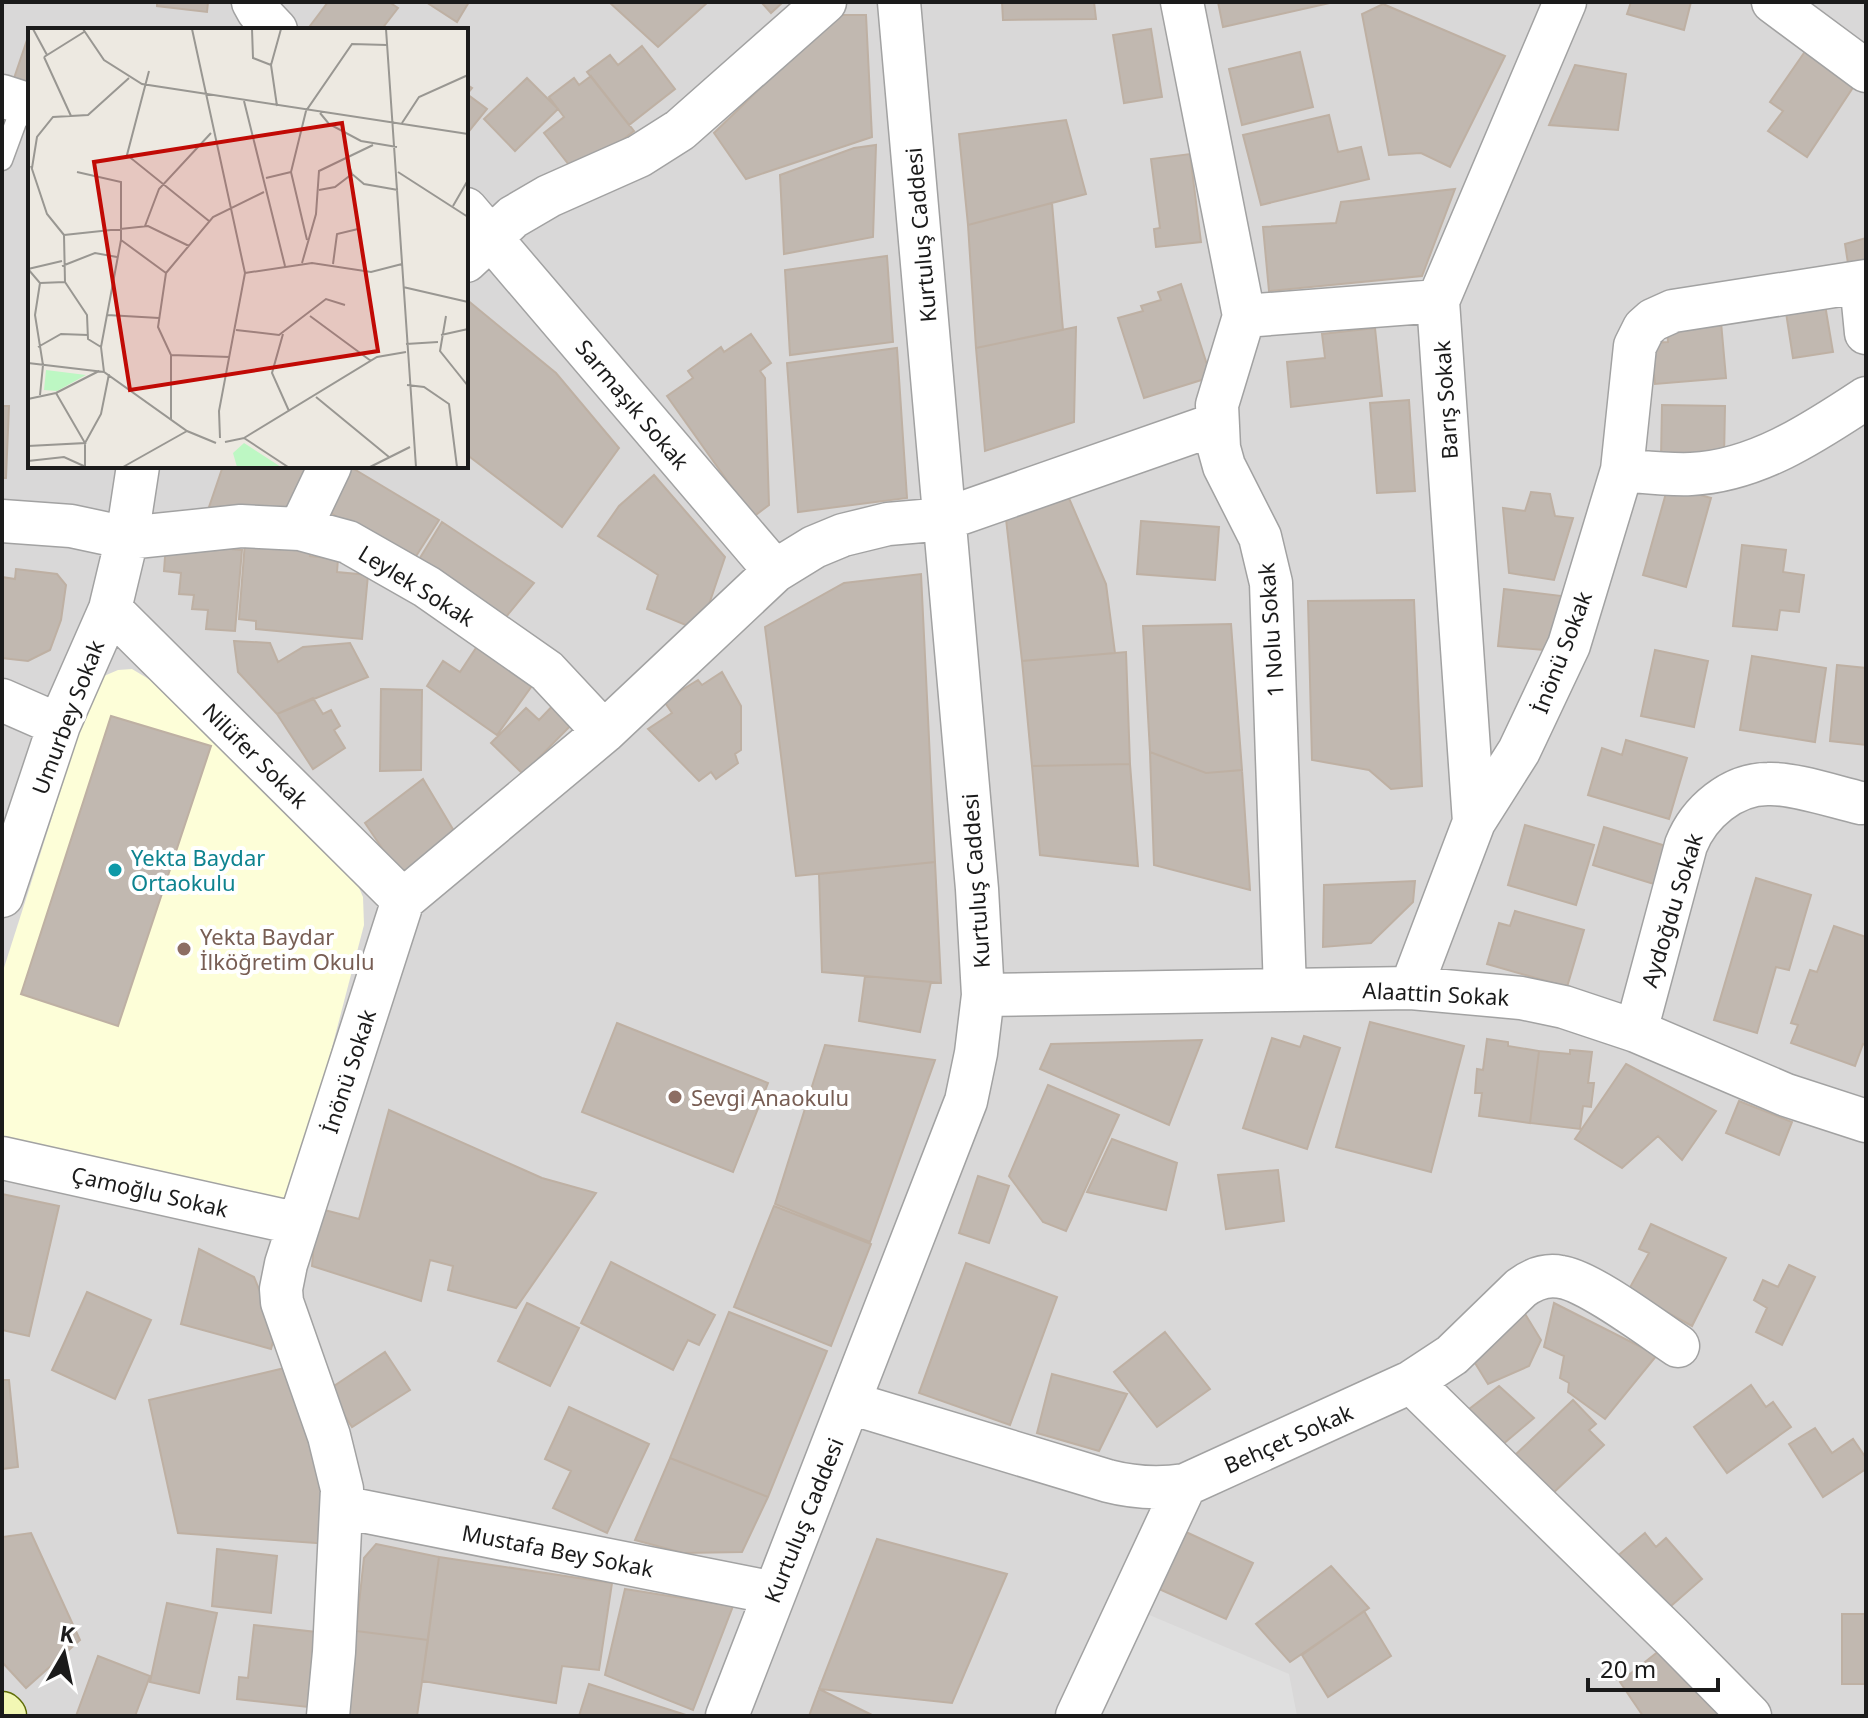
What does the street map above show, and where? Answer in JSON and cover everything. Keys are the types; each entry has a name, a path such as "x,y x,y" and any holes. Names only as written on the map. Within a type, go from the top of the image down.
{"street":[{"path":"253,2 274,28"},
{"path":"474,236 549,196 639,156 680,130 825,2"},
{"name":"Kurtuluş Caddesi","path":"727,1716 966,1101 983,995 976,874 899,2"},
{"name":"1 Nolu Sokak","path":"1182,2 1244,316 1221,388 1216,424 1224,466 1260,537 1271,583 1285,990"},
{"name":"Barış Sokak","path":"1474,822 1438,301 1565,2"},
{"path":"1773,2 1866,71"},
{"name":"Sarmaşık Sokak","path":"474,236 775,571"},
{"path":"1864,281 1866,333"},
{"name":"İnönü Sokak","path":"1474,822 1519,751 1556,677 1580,613 1622,470 1635,346 1644,328 1673,311 1864,281"},
{"path":"1244,316 1438,301"},
{"path":"1622,470 1694,474 1746,463 1800,440 1866,398"},
{"path":"403,900 604,732 775,571 814,547 843,535 888,524 945,519 1216,424"},
{"name":"Umurbey Sokak","path":"2,896 59,725 110,609 127,538 138,468"},
{"path":"300,529 329,468"},
{"name":"Leylek Sokak","path":"2,521 71,526 127,538 241,526 300,529 348,542 427,587 547,671 604,732"},
{"name":"Nilüfer Sokak","path":"110,609 403,900"},
{"path":"2,700 59,725"},
{"name":"Aydoğdu Sokak","path":"1636,1031 1686,845 1694,826 1705,813 1743,789 1769,784 1861,803"},
{"path":"1411,988 1474,822"},
{"name":"İnönü Sokak","path":"328,1716 342,1489 329,1436 282,1302 283,1277 403,900"},
{"name":"Alaattin Sokak","path":"983,995 1411,988 1521,998 1564,1007 1636,1031 1807,1103 1866,1121"},
{"name":"Çamoğlu Sokak","path":"2,1158 299,1224"},
{"name":"Behçet Sokak","path":"850,1403 1132,1487 1159,1489 1185,1485 1411,1382 1452,1355 1530,1280 1561,1276 1588,1287 1678,1346"},
{"path":"1411,1382 1750,1716"},
{"path":"1077,1716 1185,1485"},
{"name":"Mustafa Bey Sokak","path":"342,1507 774,1593"}],"lane":[{"path":"2,160 18,102"}],"shaded area":[{"path":"2,2 1866,2 1866,1716 2,1716"},
{"name":"Yekta Baydar İlköğretim Okulu","path":"132,669 172,693 357,883 363,897 364,925 289,1212 2,1145 2,974 93,689 104,676 118,670"},
{"path":"1147,1614 1289,1674 1297,1716 1101,1716"}],"building":[{"path":"157,2 208,2 207,12 157,6"},
{"path":"328,2 389,2 398,8 383,28 308,28"},
{"path":"426,2 469,2 457,22"},
{"path":"609,2 708,2 658,47"},
{"path":"761,2 783,2 771,13"},
{"path":"1002,2 1094,2 1096,19 1003,20"},
{"path":"1218,2 1329,2 1330,3 1223,27"},
{"path":"1631,2 1691,2 1684,30 1627,14"},
{"path":"1383,4 1505,56 1450,167 1421,153 1389,155 1362,14"},
{"path":"836,15 866,15 872,137 746,179 714,133"},
{"path":"1151,29 1162,97 1124,103 1113,35"},
{"path":"27,40 28,40 28,92 11,87"},
{"path":"642,46 675,89 629,125 587,72 610,55 618,65"},
{"path":"1806,50 1856,83 1807,157 1768,131 1783,111 1770,102"},
{"path":"1300,52 1313,107 1242,125 1229,69"},
{"path":"1575,65 1626,74 1618,130 1549,125"},
{"path":"591,76 634,131 577,175 544,133 564,117 549,97 574,78 579,85"},
{"path":"527,78 558,109 515,151 484,119"},
{"path":"468,95 487,109 468,133"},
{"path":"1329,115 1338,152 1361,147 1369,179 1261,205 1243,135"},
{"path":"1066,120 1086,194 968,225 959,134"},
{"path":"876,145 873,237 784,254 780,175 854,148"},
{"path":"1190,154 1201,242 1156,247 1154,229 1160,228 1151,159"},
{"path":"1455,189 1422,276 1269,291 1263,227 1336,223 1341,202"},
{"path":"1052,203 1063,330 976,348 968,225"},
{"path":"1866,238 1866,264 1849,270 1845,244"},
{"path":"887,256 893,342 790,355 785,270"},
{"path":"1181,284 1211,377 1144,398 1118,318 1143,311 1141,306 1161,300 1158,292"},
{"path":"1824,299 1833,352 1793,358 1785,306"},
{"path":"468,301 556,373 619,448 562,527 468,456"},
{"path":"1721,322 1726,378 1655,384 1651,343 1668,342 1667,327"},
{"path":"1076,327 1074,422 985,451 976,348"},
{"path":"1375,328 1382,396 1291,407 1287,362 1325,358 1322,334"},
{"path":"751,334 771,363 760,371 765,378 769,505 753,517 667,396 693,378 688,371 721,347 724,352"},
{"path":"897,348 907,498 798,512 787,363"},
{"path":"1409,400 1415,491 1377,493 1370,403"},
{"path":"1662,405 1725,406 1724,459 1661,458"},
{"path":"2,406 9,406 6,478 2,478"},
{"path":"222,468 307,468 302,518 207,513"},
{"path":"348,468 352,468 439,520 411,564 331,513"},
{"path":"654,475 725,557 700,631 647,609 658,575 598,536 619,506"},
{"path":"1668,486 1711,498 1686,587 1643,575"},
{"path":"1065,489 1106,584 1115,653 1022,661 1005,510"},
{"path":"1531,492 1550,494 1555,516 1573,518 1554,580 1509,573 1503,508 1525,511"},
{"path":"1141,521 1219,527 1215,580 1137,574"},
{"path":"442,522 534,583 501,623 415,566"},
{"path":"245,542 311,546 310,556 338,559 337,572 368,575 362,639 256,629 256,621 239,619"},
{"path":"166,543 242,550 235,631 206,629 208,610 192,609 194,595 179,594 181,573 164,571"},
{"path":"1742,545 1786,550 1783,572 1804,575 1799,612 1780,610 1777,630 1733,626"},
{"path":"16,569 57,574 66,585 61,620 50,650 28,661 2,658 2,577 15,579"},
{"path":"921,574 935,862 796,876 765,627 844,583"},
{"path":"1504,589 1562,596 1556,651 1498,646"},
{"path":"1414,600 1422,786 1391,789 1369,770 1312,760 1308,601"},
{"path":"1231,624 1242,770 1206,773 1150,752 1143,626"},
{"path":"234,641 270,643 278,662 303,647 350,643 368,677 277,714 238,672"},
{"path":"478,645 534,683 497,735 427,686 443,661 460,672"},
{"path":"1655,650 1708,661 1694,727 1641,716"},
{"path":"1126,652 1130,764 1032,766 1022,661"},
{"path":"1752,656 1826,668 1815,742 1740,730"},
{"path":"1837,665 1866,668 1866,745 1830,741"},
{"path":"722,672 741,706 741,750 735,754 738,763 716,779 711,772 699,781 648,729 672,713 664,701 698,680 702,685"},
{"path":"381,689 422,690 421,770 380,771"},
{"path":"561,697 580,716 523,774 491,743 526,708 539,720"},
{"path":"313,698 323,714 331,710 340,726 334,730 345,748 313,769 277,714"},
{"name":"Yekta Baydar Ortaokulu","path":"111,716 211,746 118,1026 21,994"},
{"path":"1626,740 1687,758 1669,819 1588,795 1602,748 1622,755"},
{"path":"1150,752 1206,773 1242,770 1250,890 1154,865"},
{"path":"1130,764 1138,866 1040,855 1032,766"},
{"path":"423,779 460,841 407,885 365,823"},
{"path":"1525,825 1594,845 1576,905 1508,885"},
{"path":"1604,827 1669,847 1657,885 1593,865"},
{"path":"935,862 941,983 822,972 819,874"},
{"path":"1756,878 1811,895 1789,970 1776,967 1757,1033 1714,1020"},
{"path":"1415,881 1413,902 1371,943 1323,947 1324,885"},
{"path":"1515,911 1584,930 1567,987 1487,964 1499,923 1510,926"},
{"path":"1834,926 1866,937 1866,1045 1863,1044 1855,1066 1791,1043 1798,1025 1791,1023 1810,970 1817,972"},
{"path":"865,976 931,982 920,1032 859,1021"},
{"path":"1370,1022 1464,1046 1431,1172 1336,1147"},
{"name":"Sevgi Anaokulu","path":"617,1023 768,1083 733,1172 582,1112"},
{"path":"1304,1036 1340,1048 1307,1149 1243,1128 1272,1038 1300,1047"},
{"path":"1487,1039 1539,1051 1530,1123 1479,1116 1482,1093 1475,1093 1477,1069 1483,1070"},
{"path":"1202,1040 1169,1125 1040,1069 1051,1044"},
{"path":"825,1045 935,1060 870,1242 775,1204"},
{"path":"1570,1050 1592,1052 1588,1083 1594,1083 1591,1107 1583,1106 1580,1129 1530,1123 1539,1051 1570,1054"},
{"path":"1626,1064 1716,1111 1682,1160 1658,1136 1622,1168 1575,1139"},
{"path":"1048,1085 1119,1115 1066,1231 1043,1222 1009,1176"},
{"path":"1739,1101 1792,1122 1779,1155 1726,1133"},
{"path":"389,1110 542,1178 596,1193 516,1308 448,1290 453,1266 430,1260 421,1301 312,1266 317,1208 359,1219"},
{"path":"1112,1139 1177,1163 1166,1210 1087,1192"},
{"path":"1278,1170 1284,1221 1226,1229 1218,1175"},
{"path":"978,1176 1009,1186 989,1243 959,1233"},
{"path":"2,1194 59,1206 29,1336 2,1330"},
{"path":"774,1206 871,1244 831,1346 734,1307"},
{"path":"1651,1224 1726,1258 1692,1326 1628,1291 1649,1253 1639,1249"},
{"path":"199,1249 254,1277 276,1331 271,1349 181,1324"},
{"path":"611,1262 715,1315 699,1345 688,1340 673,1370 581,1323"},
{"path":"966,1263 1057,1297 1010,1425 919,1393"},
{"path":"1789,1265 1815,1277 1782,1345 1756,1332 1767,1308 1754,1300 1763,1280 1778,1287"},
{"path":"87,1292 151,1320 115,1399 52,1370"},
{"path":"527,1303 579,1328 550,1386 498,1361"},
{"path":"1554,1303 1657,1355 1605,1419 1568,1392 1569,1383 1560,1378 1564,1356 1544,1347"},
{"path":"1519,1304 1541,1340 1529,1366 1488,1384 1470,1355"},
{"path":"729,1312 827,1351 768,1497 670,1458"},
{"path":"1165,1332 1210,1389 1157,1427 1114,1372"},
{"path":"385,1352 410,1390 352,1427 328,1390"},
{"path":"293,1366 330,1498 329,1544 178,1533 149,1400"},
{"path":"1052,1374 1127,1394 1099,1451 1037,1433"},
{"path":"2,1380 9,1380 18,1467 2,1469"},
{"path":"1751,1385 1766,1407 1773,1402 1791,1427 1727,1473 1694,1427"},
{"path":"1499,1386 1534,1418 1496,1450 1464,1413"},
{"path":"1573,1400 1596,1424 1589,1430 1604,1445 1551,1495 1514,1456"},
{"path":"569,1407 649,1444 607,1533 553,1508 571,1471 545,1459"},
{"path":"1815,1428 1832,1453 1853,1439 1866,1458 1866,1469 1823,1497 1789,1444"},
{"path":"670,1458 768,1497 742,1552 683,1553 635,1540"},
{"path":"1186,1532 1253,1563 1226,1619 1159,1589"},
{"path":"31,1533 80,1640 26,1688 2,1662 2,1537"},
{"path":"1645,1533 1656,1547 1666,1538 1702,1579 1664,1612 1615,1558"},
{"path":"877,1539 1007,1574 952,1703 819,1689"},
{"path":"376,1544 439,1557 428,1640 356,1631 364,1558"},
{"path":"217,1549 277,1556 271,1613 212,1606"},
{"path":"439,1557 612,1583 599,1670 562,1666 556,1703 422,1681"},
{"path":"1331,1566 1369,1608 1290,1662 1256,1624"},
{"path":"625,1589 733,1606 693,1710 605,1675"},
{"path":"167,1603 217,1613 199,1693 150,1682"},
{"path":"1364,1611 1391,1656 1328,1697 1302,1655"},
{"path":"1842,1614 1866,1614 1866,1684 1842,1684"},
{"path":"254,1625 325,1633 317,1708 237,1699 239,1677 248,1678"},
{"path":"356,1631 428,1640 417,1716 344,1716"},
{"path":"1660,1650 1724,1716 1643,1716 1620,1682"},
{"path":"98,1656 150,1676 135,1716 76,1716"},
{"path":"589,1684 689,1716 579,1716"},
{"path":"819,1689 874,1716 809,1716"}],"place":[{"name":"Yekta Baydar Ortaokulu","path":"115,870"},
{"name":"Yekta Baydar İlköğretim Okulu","path":"184,949"},
{"name":"Sevgi Anaokulu","path":"675,1097"}]}
